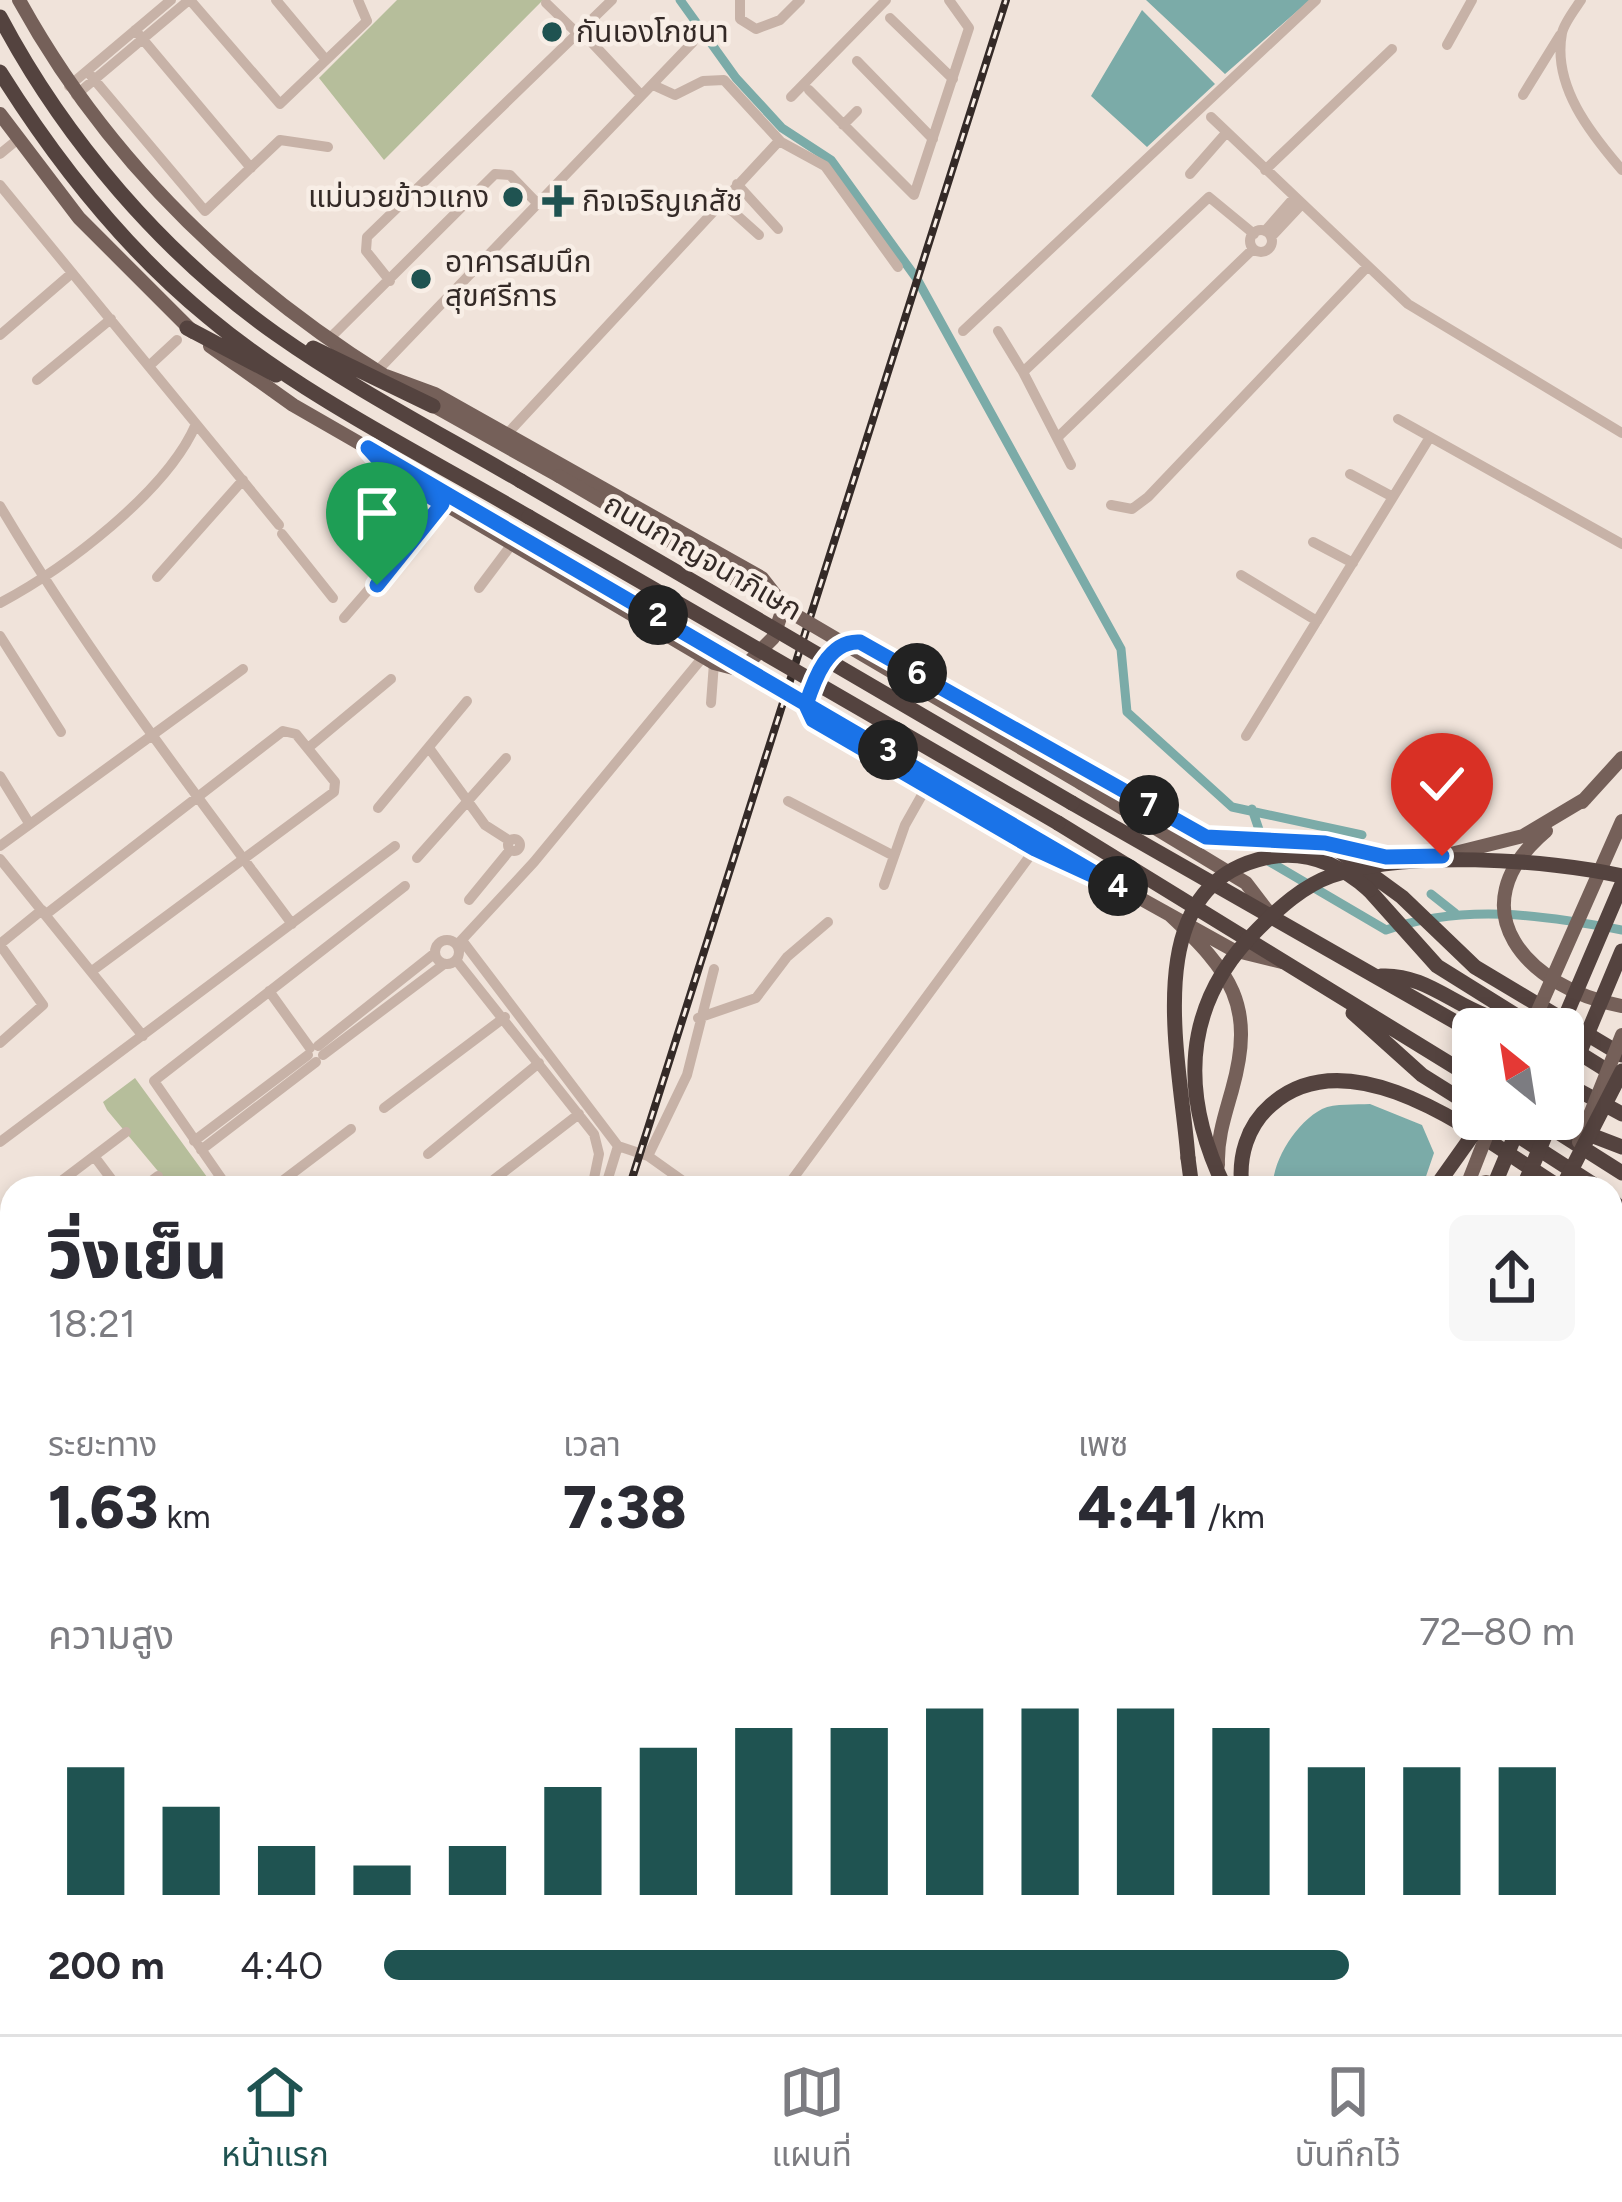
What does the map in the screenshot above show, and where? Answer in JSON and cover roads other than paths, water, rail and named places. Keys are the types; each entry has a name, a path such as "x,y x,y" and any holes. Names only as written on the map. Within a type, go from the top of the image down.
{"highway":[{"name":"ถนนกาญจนาภิเษก","path":"0,17 39,84 149,223 247,312 300,351 1452,1020"},
{"name":"ถนนกาญจนาภิเษก","path":"0,72 97,208 208,318 312,389 1058,823 1452,1066"},
{"path":"247,312 433,406"},
{"path":"182,334 312,389"},
{"path":"1328,843 1416,910 1493,980 1622,1054"},
{"path":"1190,1176 1175,975 1181,932 1210,885 1239,866 1291,855 1336,865 1369,890 1406,936 1460,984 1501,1008"},
{"path":"1219,1176 1196,1111 1193,1057 1198,1025 1223,969 1289,901 1334,874 1384,866 1497,861 1622,880 1569,1008"},
{"path":"1584,1042 1622,951"},
{"path":"1380,978 1416,977 1474,1008"},
{"path":"1338,998 1487,1141"},
{"path":"1584,1043 1599,1040"},
{"path":"1560,1176 1622,1075 1584,1055"},
{"path":"1422,1075 1452,1094"},
{"path":"1242,1176 1242,1149 1262,1113 1302,1087 1338,1080 1403,1094 1539,1176"},
{"path":"1584,1093 1622,1114"},
{"path":"1584,1132 1622,1147"},
{"path":"1445,1176 1473,1140"},
{"path":"1498,1176 1513,1140"},
{"path":"1523,1140 1580,1176"},
{"path":"1528,1176 1542,1140"},
{"path":"1569,1140 1621,1174"}],"main road":[{"path":"19,0 73,90 127,158 215,252 330,338 433,406 1158,826 1246,883 1269,913"},
{"path":"0,115 182,334 708,660 741,670 772,638 784,606 772,585 422,388 381,374"},
{"path":"368,448 389,471 442,504 515,539 1039,845"},
{"path":"1206,837 860,642 839,646 816,678 807,713 927,786 1233,950 1287,963"},
{"path":"1622,758 1585,799 1517,857 1502,899 1504,928 1544,972 1577,992 1622,1006"},
{"path":"1158,826 1225,839 1328,843 1386,857 1455,854 1523,836 1585,799"},
{"path":"1539,1008 1622,820"},
{"path":"1170,916 1221,968 1242,1017 1240,1057 1221,1127 1223,1176"},
{"path":"1559,1176 1622,1035"},
{"path":"1469,1176 1482,1140"}],"street":[{"path":"139,35 172,0"},
{"path":"73,90 190,0 280,104 367,21 358,0"},
{"path":"276,0 326,60"},
{"path":"390,280 366,251 367,237 612,0"},
{"path":"740,0 740,19 756,29 773,25 800,0"},
{"path":"790,98 886,0"},
{"path":"809,90 911,195 917,192 969,28 949,0"},
{"path":"963,331 1316,0"},
{"path":"1448,45 1472,0"},
{"path":"1523,95 1581,0"},
{"path":"546,3 641,95"},
{"path":"890,18 952,79"},
{"path":"1562,33 1576,109 1622,170"},
{"path":"139,35 250,168"},
{"path":"381,374 693,42"},
{"path":"1264,170 1392,50"},
{"path":"857,61 933,140"},
{"path":"90,75 206,211 280,140 328,147"},
{"path":"653,85 675,95 703,81 724,80 779,141 825,166 898,267"},
{"path":"843,124 857,111"},
{"path":"1210,117 1408,304 1622,433"},
{"path":"1190,174 1226,133"},
{"path":"0,154 17,140"},
{"path":"507,434 779,141"},
{"path":"330,338 501,171 537,203"},
{"path":"736,184 778,229"},
{"path":"0,185 333,598"},
{"path":"1023,372 1209,196 1263,234 1265,251 1253,248"},
{"path":"721,201 759,235"},
{"path":"1058,438 1297,202"},
{"path":"1111,505 1132,509 1148,497 1367,267"},
{"path":"0,335 72,273"},
{"path":"37,380 112,319"},
{"path":"998,331 1072,465"},
{"path":"149,367 182,334"},
{"path":"1397,419 1622,544"},
{"path":"0,603 81,554 183,450 196,424"},
{"path":"1246,736 1430,436"},
{"path":"1350,474 1393,497"},
{"path":"157,577 243,481"},
{"path":"344,618 442,504"},
{"path":"0,506 44,580 194,797 292,924"},
{"path":"479,588 515,539"},
{"path":"1313,542 1353,563"},
{"path":"1241,575 1317,621"},
{"path":"0,636 62,732"},
{"path":"708,660 711,703"},
{"path":"315,1053 450,962 460,944 708,660"},
{"path":"0,846 243,669"},
{"path":"308,748 391,679"},
{"path":"378,808 467,701"},
{"path":"0,1043 43,1005 0,944 283,731 296,734 335,782 334,792 92,971"},
{"path":"430,748 485,825 534,862"},
{"path":"417,858 506,758"},
{"path":"0,776 29,823"},
{"path":"884,885 927,786"},
{"path":"788,801 894,856"},
{"path":"795,1176 1039,845"},
{"path":"0,1142 395,846"},
{"path":"469,900 513,846"},
{"path":"0,859 142,1036"},
{"path":"220,1176 154,1081 405,886"},
{"path":"698,1018 755,998 787,957 828,922"},
{"path":"198,1145 435,953 442,940 460,944 618,1146 648,1156 676,1176"},
{"path":"435,953 505,1017 579,1114 598,1143 594,1176"},
{"path":"648,1156 687,1075 714,969"},
{"path":"269,992 315,1053"},
{"path":"384,1108 505,1017"},
{"path":"428,1154 539,1063"},
{"path":"499,1176 579,1114"},
{"path":"289,1176 351,1129"},
{"path":"68,1176 126,1132"},
{"path":"608,1176 618,1146"},
{"path":"94,1156 109,1176"}],"water":[{"path":"1146,0 1310,0 1225,74"},
{"path":"1142,10 1215,84 1147,147 1091,96"},
{"path":"1370,1104 1422,1125 1434,1153 1426,1176 1274,1176 1295,1132 1313,1115 1333,1106"}],"waterway":[{"path":"680,0 736,78 782,128 831,160 917,279 1121,649 1127,712 1232,807 1362,835"},
{"path":"1252,809 1270,862 1386,930 1474,914 1533,916 1622,930"},
{"path":"1431,894 1455,913"}],"railway":[{"path":"633,1176 1006,0"}],"place":[{"name":"กันเองโภชนา","path":"552,32"},
{"name":"แม่นวยข้าวแกง","path":"513,197"},
{"name":"กิจเจริญเภสัช","path":"558,201"},
{"name":"อาคารสมนึก สุขศรีการ","path":"421,279"}]}
